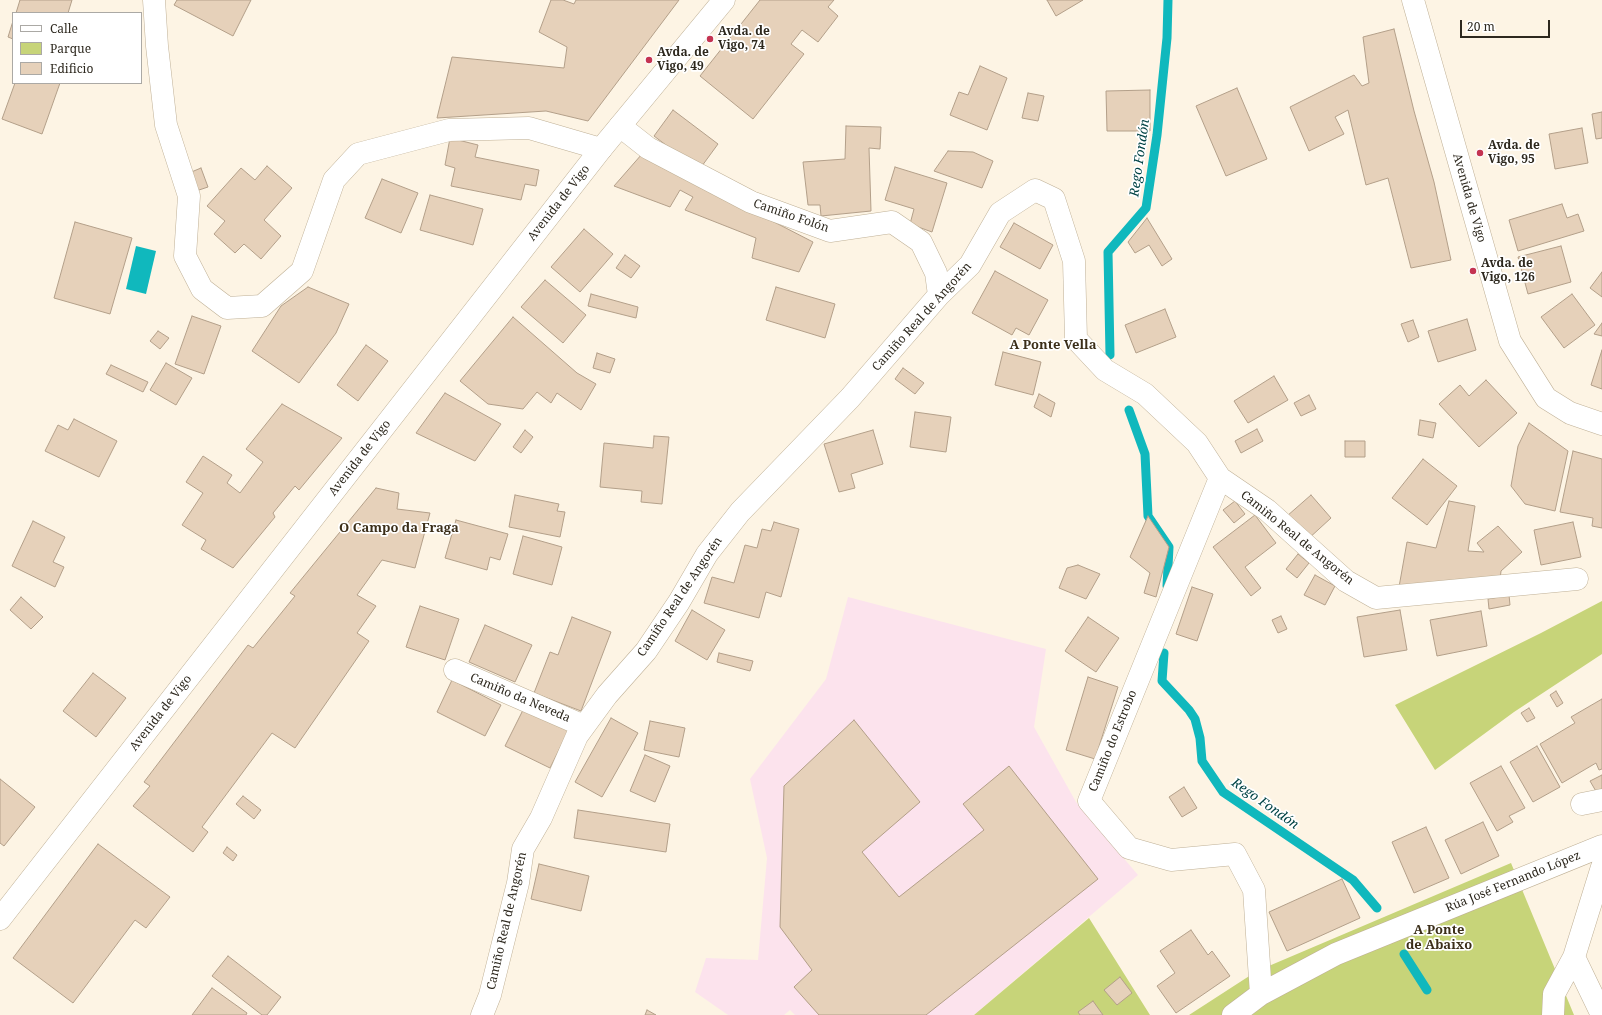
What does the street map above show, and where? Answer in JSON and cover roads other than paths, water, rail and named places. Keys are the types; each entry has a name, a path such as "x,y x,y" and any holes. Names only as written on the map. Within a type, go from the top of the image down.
{"street":[{"path":"154,0 157,46 166,124 189,196 185,256 202,289 227,308 262,306 302,271 334,180 358,154 449,130 529,128 601,149"},
{"name":"Avenida de Vigo","path":"0,919 601,149 724,0"},
{"name":"Avenida de Vigo","path":"1413,0 1510,341 1546,398 1570,413 1602,424"},
{"name":"Camiño Folón","path":"620,126 648,148 751,202 830,231 892,222 921,242 936,273 939,295"},
{"name":"Camiño Real de Angorén","path":"482,1015 490,995 518,883 524,849 541,818 577,736 607,695 646,652 679,602 707,554 740,512 850,398 939,295 970,265 1000,213 1035,190 1054,199 1074,260 1076,339 1105,370 1145,394 1197,443 1220,478 1267,510 1346,581 1376,598 1577,579"},
{"name":"Camiño do Estrobo","path":"1220,478 1089,801 1129,848 1172,860 1235,854 1254,890 1261,994"},
{"name":"Camiño da Neveda","path":"455,670 584,726"},
{"name":"Rúa José Fernando López","path":"1233,1015 1261,994 1336,954 1602,846"},
{"path":"1553,1015 1554,994 1574,957 1602,867"},
{"path":"1574,957 1602,1015"}],"water":[{"path":"136,246 156,251 146,294 126,289"}],"waterway":[{"name":"Rego Fondón","path":"1110,355 1108,252 1146,208 1157,135 1167,38 1168,0"},
{"name":"Rego Fondón","path":"1129,410 1145,454 1148,516 1169,547 1167,586"},
{"name":"Rego Fondón","path":"1164,653 1162,681 1189,710 1195,719 1200,738 1202,761 1223,792 1353,880 1377,908"},
{"name":"Rego Fondón","path":"1404,954 1427,990"}],"place":[{"name":"Avda. de Vigo, 74","path":"710,39"},
{"name":"Avda. de Vigo, 49","path":"649,60"},
{"name":"Avda. de Vigo, 95","path":"1480,153"},
{"name":"Avda. de Vigo, 126","path":"1473,271"}],"district":[{"name":"A Ponte Vella","path":"1053,345"},
{"name":"O Campo da Fraga","path":"399,528"},
{"name":"A Ponte de Abaixo","path":"1439,938"}]}
